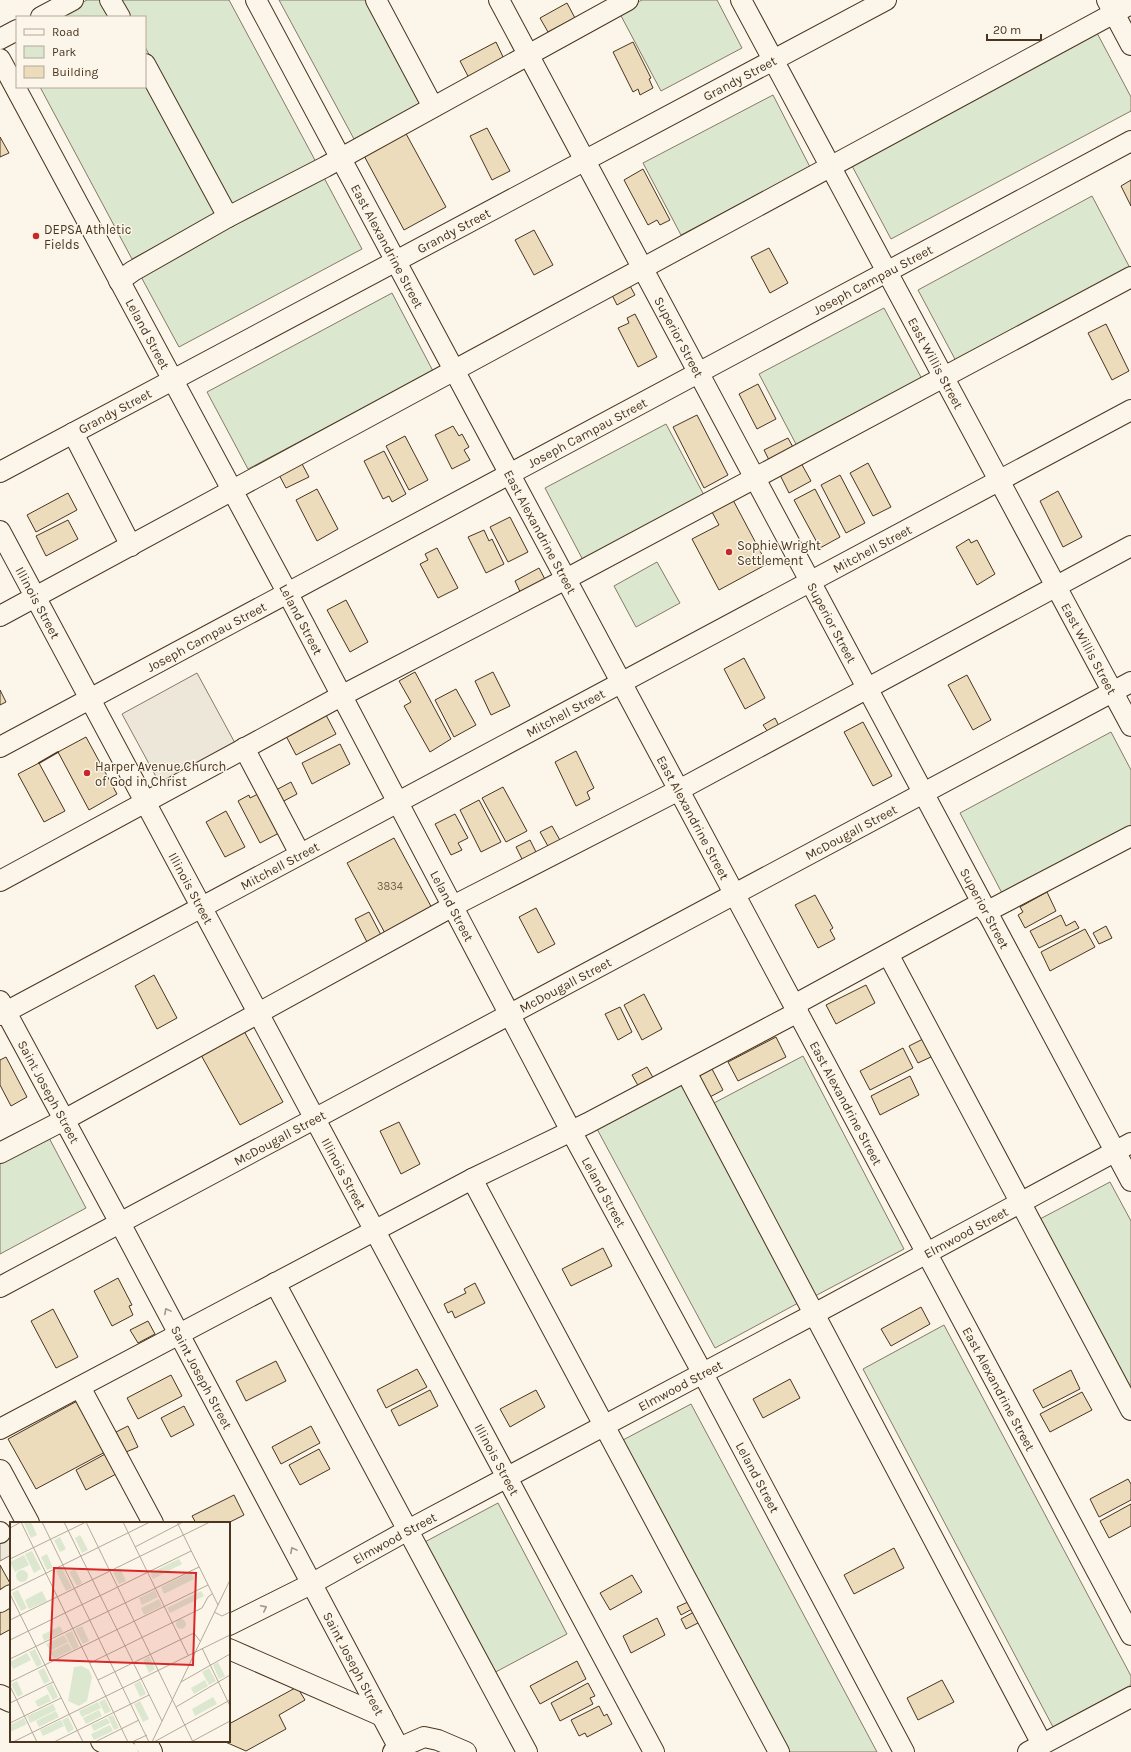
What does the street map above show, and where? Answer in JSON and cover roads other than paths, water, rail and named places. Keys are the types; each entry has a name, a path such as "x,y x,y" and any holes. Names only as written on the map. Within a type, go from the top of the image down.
{"main road":[{"path":"0,1471 27,1522"},
{"path":"0,1696 10,1701"},
{"path":"104,1742 127,1752"},
{"path":"146,1742 151,1752"}],"street":[{"path":"43,16 73,0"},
{"path":"110,0 119,16"},
{"name":"East Alexandrine Street","path":"256,0 1131,1635"},
{"path":"376,0 433,107"},
{"name":"Superior Street","path":"499,0 984,907 1123,1147 1131,1181"},
{"path":"119,281 132,271 228,217 341,159 628,0"},
{"name":"East Willis Street","path":"741,0 1131,726"},
{"name":"Grandy Street","path":"0,472 886,0"},
{"path":"0,616 830,165 1110,7 1131,4"},
{"path":"1110,7 1131,45"},
{"path":"0,39 16,31"},
{"name":"Leland Street","path":"0,59 287,592 571,1131 702,1372 904,1752"},
{"path":"146,66 228,217"},
{"name":"Joseph Campau Street","path":"0,746 1131,140"},
{"path":"0,881 341,696 566,579 1131,276"},
{"name":"Mitchell Street","path":"2,1009 201,908 1131,410"},
{"path":"73,433 131,546"},
{"name":"Illinois Street","path":"0,531 654,1752"},
{"path":"0,1153 64,1120 453,906 679,790 1131,546"},
{"name":"McDougall Street","path":"0,1287 1131,682"},
{"path":"244,748 300,854"},
{"path":"0,1429 472,1179 571,1131 686,1072 888,954 1131,836"},
{"path":"888,954 1131,1410"},
{"name":"Saint Joseph Street","path":"2,1009 180,1334 382,1716 396,1750"},
{"path":"686,1072 814,1314 1035,1748 1131,1697"},
{"name":"Elmwood Street","path":"230,1624 311,1584 408,1530 702,1372 814,1314 1123,1147"},
{"path":"472,1179 779,1752"},
{"path":"275,1283 527,1752"},
{"path":"80,1387 152,1522"},
{"path":"0,1602 10,1597"},
{"path":"230,1649 382,1716"},
{"path":"396,1750 424,1737 438,1740 466,1752"}],"place":[{"name":"DEPSA Athletic Fields","path":"36,236"},
{"name":"Sophie Wright Settlement","path":"729,552"},
{"name":"Harper Avenue Church of God in Christ","path":"87,773"}]}
